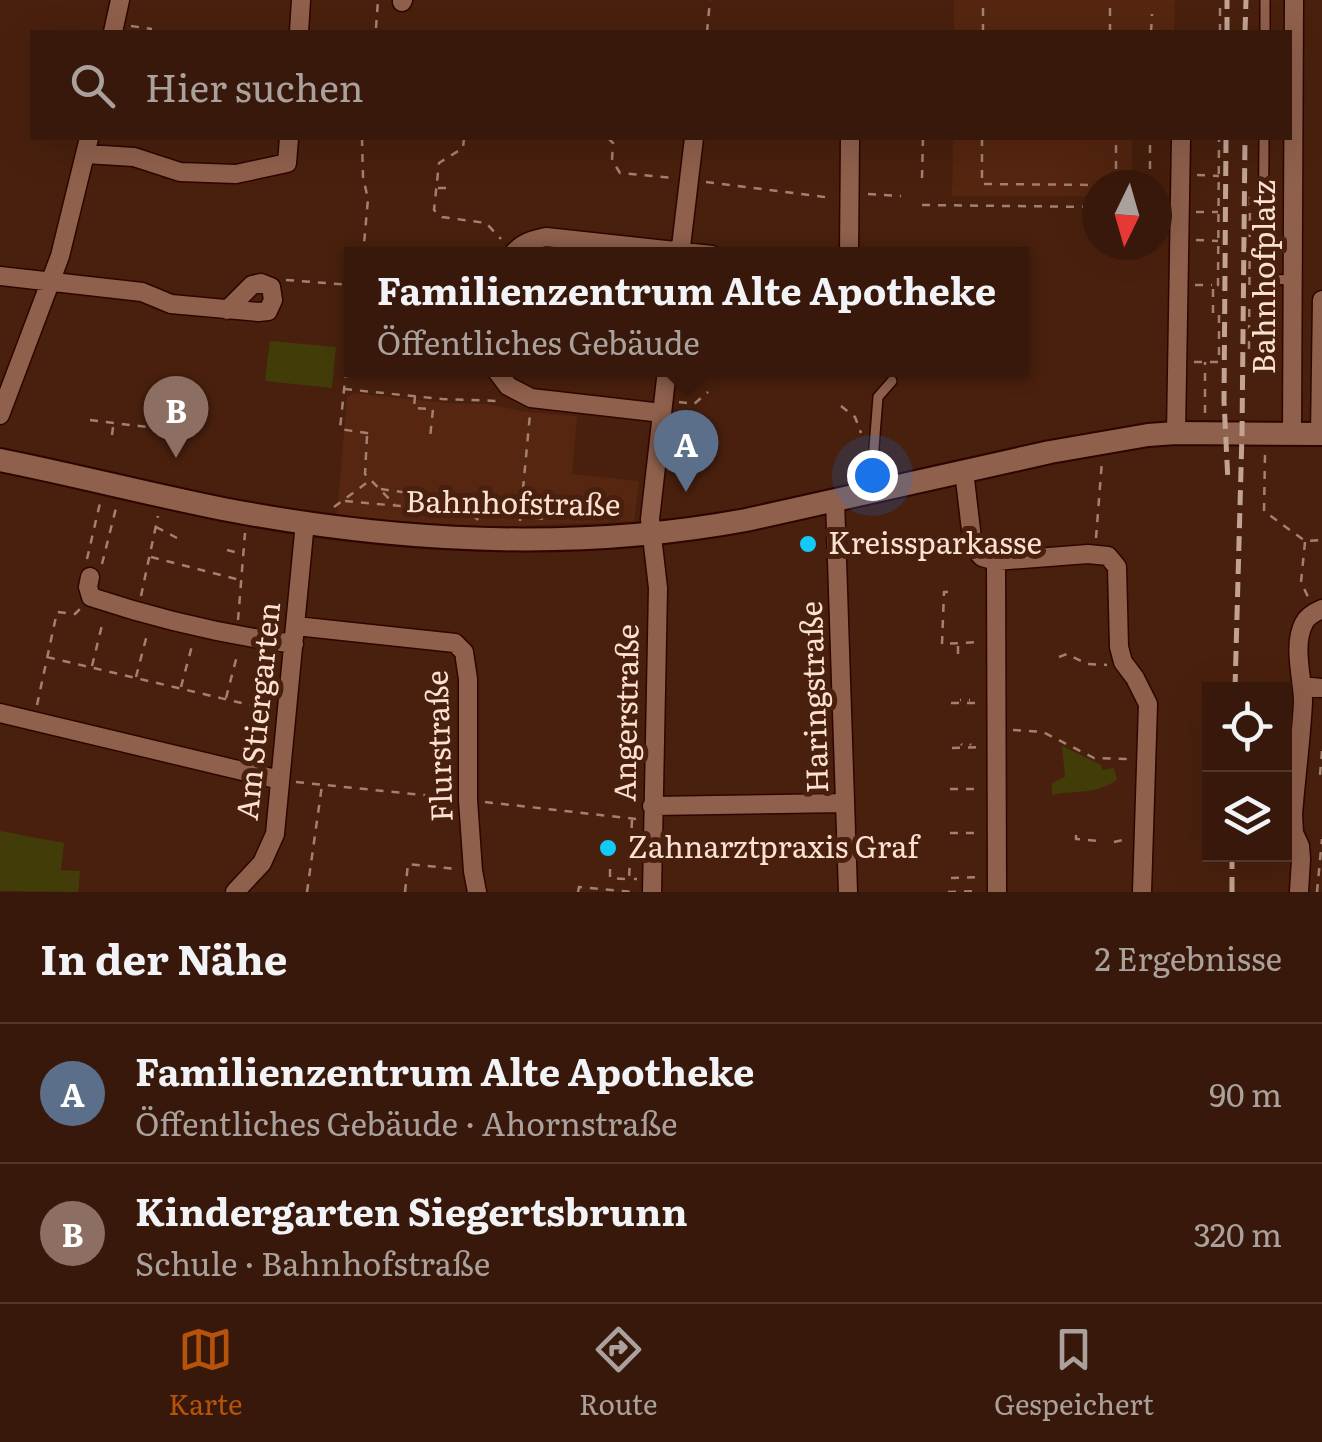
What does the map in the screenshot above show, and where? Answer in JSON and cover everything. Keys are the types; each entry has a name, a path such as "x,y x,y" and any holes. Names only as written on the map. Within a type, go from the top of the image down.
{"street":[{"path":"114,28 120,0"},
{"path":"299,30 301,0"},
{"name":"Bahnhofplatz","path":"1292,434 1294,0"},
{"path":"0,415 51,282 88,146 180,172 236,174 291,171 289,140"},
{"path":"681,247 694,140"},
{"path":"848,247 850,140"},
{"path":"1176,433 1181,140"},
{"path":"521,247 546,238 627,247"},
{"path":"0,276 142,292 171,304 258,312 268,311 274,300 271,288"},
{"name":"Bahnhofplatz","path":"1321,434 1322,300"},
{"path":"501,377 508,386 531,398 663,407"},
{"name":"Angerstraße","path":"652,886 658,588 650,519 666,377"},
{"name":"Bahnhofstraße","path":"0,460 304,522 422,537 520,528 652,535 746,520 1050,452 1148,436 1321,434"},
{"path":"964,471 973,548 982,557 996,561 1095,554 1108,556 1117,567 1119,646 1123,662 1148,704 1142,892"},
{"name":"Haringstraße","path":"835,500 848,892"},
{"name":"Am Stiergarten","path":"235,892 262,863 275,834 304,522"},
{"path":"996,561 997,887"},
{"path":"95,573 88,587 99,600"},
{"name":"Flurstraße","path":"99,600 196,627 455,643 464,652 468,678 468,800 477,892"},
{"path":"1299,892 1302,858 1292,814 1303,701 1298,674 1304,622 1318,611"},
{"path":"1302,686 1322,688"},
{"path":"0,713 280,780"},
{"path":"652,806 846,803"}],"lane":[{"path":"1265,0 1265,30"},
{"path":"1264,140 1263,280 1292,280"},
{"path":"874,492 878,396 892,382"}],"path":[{"path":"376,28 378,0"},
{"path":"707,30 710,0"},
{"path":"983,0 983,30"},
{"path":"1110,0 1110,30"},
{"path":"1220,0 1220,30"},
{"path":"1151,30 1152,14"},
{"path":"114,28 152,29"},
{"path":"362,140 368,199 363,247"},
{"path":"464,140 463,148 439,163 434,210 442,217 486,223 508,247"},
{"path":"610,140 612,160 620,173 849,197 901,196"},
{"path":"922,140 922,178"},
{"path":"982,140 982,184 1082,185"},
{"path":"1116,140 1116,170"},
{"path":"1150,140 1150,170"},
{"path":"1179,284 1218,285 1219,140"},
{"path":"642,183 643,175"},
{"path":"436,188 447,188"},
{"path":"922,205 1082,207"},
{"path":"1179,240 1218,240"},
{"path":"271,288 284,280 344,284"},
{"path":"1178,362 1219,362 1219,313 1213,313 1213,285"},
{"path":"1250,308 1258,308 1257,351 1264,351"},
{"path":"1258,316 1264,316"},
{"path":"1258,330 1264,330"},
{"path":"1258,342 1264,342"},
{"path":"1205,362 1205,422"},
{"path":"1257,363 1276,362"},
{"path":"345,377 340,430 370,433 365,474 396,506"},
{"path":"344,389 505,401"},
{"path":"663,407 694,404 708,392"},
{"path":"416,396 414,408 432,410 430,438"},
{"path":"520,528 531,398"},
{"path":"841,406 855,417 861,433"},
{"path":"90,420 155,428"},
{"path":"112,435 114,421"},
{"path":"1266,433 1264,510 1305,540 1322,540"},
{"path":"1095,554 1102,462"},
{"path":"369,481 344,501 468,512 520,528 545,519"},
{"path":"113,484 95,573 84,573 113,484"},
{"path":"378,489 427,494 435,510"},
{"path":"136,678 150,557 163,496"},
{"path":"226,699 240,630 246,524"},
{"path":"156,527 176,538"},
{"path":"1305,540 1301,582 1318,611"},
{"path":"227,550 243,554"},
{"path":"150,557 241,580"},
{"path":"948,592 944,592 946,624 942,644 996,642"},
{"path":"33,721 58,612 75,614 99,600"},
{"path":"91,668 99,600"},
{"path":"181,689 196,627"},
{"path":"942,634 948,634"},
{"path":"958,644 958,662"},
{"path":"1059,657 1068,654 1087,664 1111,666 1123,662"},
{"path":"47,658 287,713"},
{"path":"951,703 996,703"},
{"path":"952,748 1043,732 1094,758 1146,760"},
{"path":"1322,751 1322,778"},
{"path":"307,892 322,784"},
{"path":"952,797 954,789 996,789"},
{"path":"629,879 632,818"},
{"path":"952,841 954,832 997,833"},
{"path":"1076,835 1076,839 1100,841"},
{"path":"1114,842 1125,839"},
{"path":"1318,892 1322,839"},
{"path":"405,892 408,864 472,871"},
{"path":"610,870 610,878 652,886"},
{"path":"953,886 956,877 973,876 997,887"},
{"path":"948,892 997,887"},
{"path":"578,892 578,888 632,892"}],"shaded area":[{"path":"954,0 1175,0 1174,30 954,30"},
{"path":"953,140 1132,140 1132,170 1082,170 1082,196 952,196"},
{"path":"270,341 336,347 332,388 265,381"},
{"path":"353,393 577,416 572,474 639,481 634,521 472,528 337,515 347,397"},
{"path":"1062,746 1101,765 1102,770 1114,768 1117,780 1093,790 1052,795 1052,783 1065,777"},
{"path":"0,831 64,843 61,870 80,871 78,892 0,891"}],"railway":[{"path":"1227,0 1227,30"},
{"path":"1245,30 1246,0"},
{"path":"1226,140 1224,401 1228,482"},
{"path":"1235,682 1245,140"},
{"path":"1232,862 1232,892"}],"place":[{"name":"Kindergarten Siegertsbrunn","path":"176,458"},
{"name":"Familienzentrum Alte Apotheke","path":"686,492"},
{"name":"Kreissparkasse","path":"808,544"},
{"name":"Zahnarztpraxis Graf","path":"608,848"}]}
